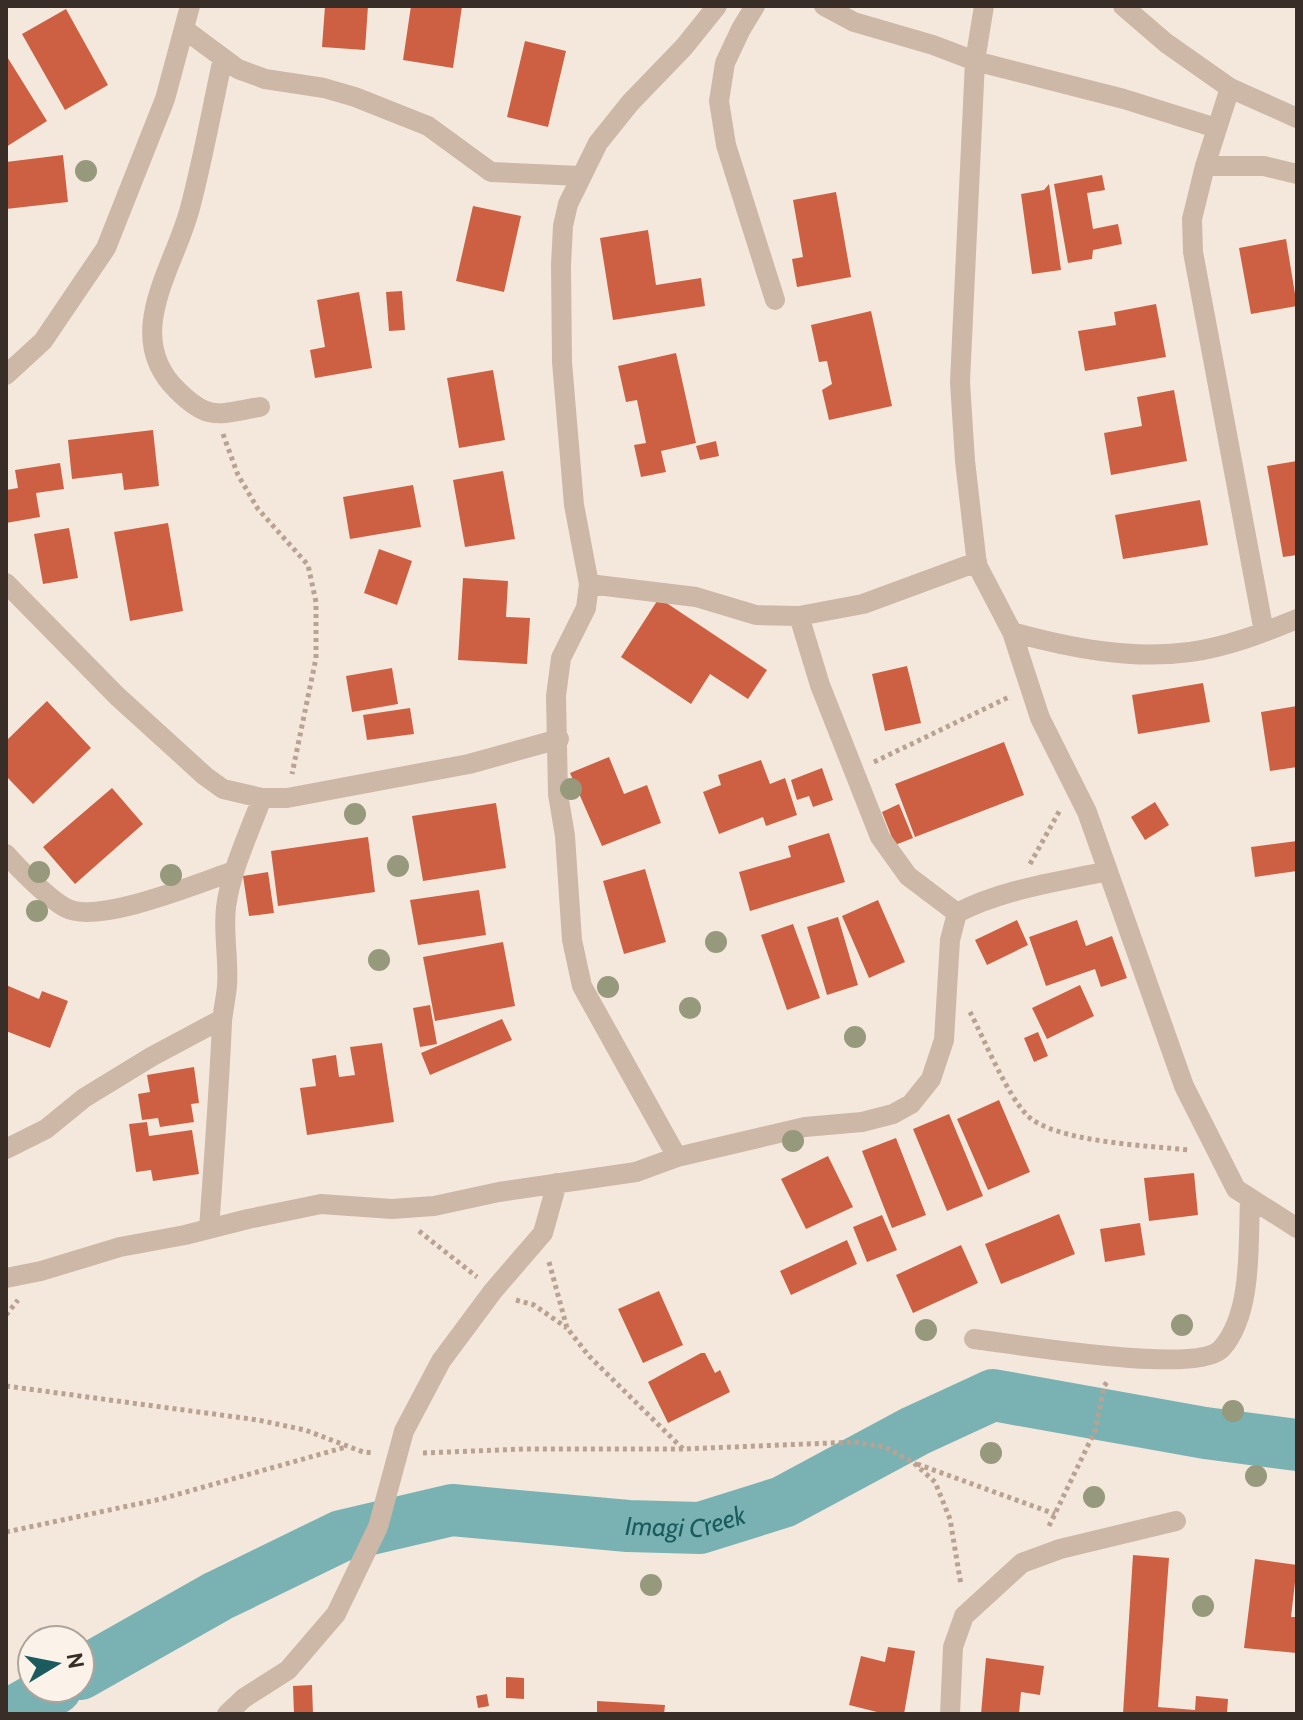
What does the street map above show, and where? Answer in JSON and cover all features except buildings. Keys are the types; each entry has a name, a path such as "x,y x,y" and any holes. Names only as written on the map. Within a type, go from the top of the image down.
{"street":[{"path":"6,375 43,341 106,248 165,99 190,6"},
{"path":"677,1157 582,986 572,940 565,836 558,794 556,696 561,658 586,608 589,584 574,505 562,362 563,226 568,204 598,143 717,6"},
{"path":"755,6 725,63 719,101 726,145 775,300"},
{"path":"824,6 854,22 975,61 1124,99 1216,128"},
{"path":"984,6 975,61 960,382 965,461 977,562 1012,632 1040,718 1087,812 1184,1086 1236,1189 1297,1228"},
{"path":"1123,6 1166,43 1230,88 1297,118"},
{"path":"184,29 238,69 265,79 324,88 355,97 428,126 491,172 580,176"},
{"path":"223,58 189,211 153,313 153,349 169,383 197,410 216,415 260,407"},
{"path":"1230,88 1192,219 1193,252 1264,632"},
{"path":"1205,166 1264,166 1297,174"},
{"path":"589,584 696,597 756,615 799,616 863,604 977,562"},
{"path":"6,583 117,696 223,789 262,798 287,798 469,764 559,739"},
{"path":"799,616 820,685 880,837 908,876 957,913"},
{"path":"1012,632 1048,642 1128,654 1191,652 1233,643 1297,619"},
{"path":"209,1229 228,965 224,943 226,906 234,871 262,798"},
{"path":"6,854 18,868 67,908 88,914 127,906 234,871"},
{"path":"6,1278 41,1271 120,1247 321,1204 392,1209 434,1206 499,1192 636,1172 677,1157 805,1127 862,1122 893,1114 911,1104 931,1079 944,1040 950,940 957,913 975,903 1013,892 1108,871"},
{"path":"6,1149 46,1129 84,1098 151,1057 222,1019"},
{"path":"227,1714 244,1698 288,1670 336,1614 378,1527 404,1431 441,1361 493,1291 543,1233 557,1183"},
{"path":"974,1339 1160,1361 1199,1359 1221,1350 1236,1324 1247,1281 1250,1199"},
{"path":"950,1714 953,1647 964,1616 1022,1563 1060,1549 1176,1521"}],"path":[{"path":"216,415 238,475 258,509 308,565 316,602 316,658 287,798"},
{"path":"855,771 1030,686"},
{"path":"1013,892 1073,786"},
{"path":"970,1011 1028,1118 1057,1130 1110,1142 1218,1153"},
{"path":"392,1209 493,1291 534,1305 567,1328 589,1356 683,1449"},
{"path":"543,1233 567,1328"},
{"path":"6,1386 258,1420 305,1430 363,1452 683,1449 855,1442 885,1447 914,1463 1055,1514"},
{"path":"1047,1529 1095,1431 1102,1398"},
{"path":"6,1532 161,1499 347,1447"},
{"path":"914,1463 935,1482 944,1499 964,1616"}],"waterway":[{"name":"Imagi Creek","path":"96,1665 218,1596 341,1536 452,1510 628,1526 700,1528 783,1502 915,1431 993,1395 1205,1433 1297,1445"},
{"name":"Imagi Creek","path":"10,1714 28,1704"}]}
